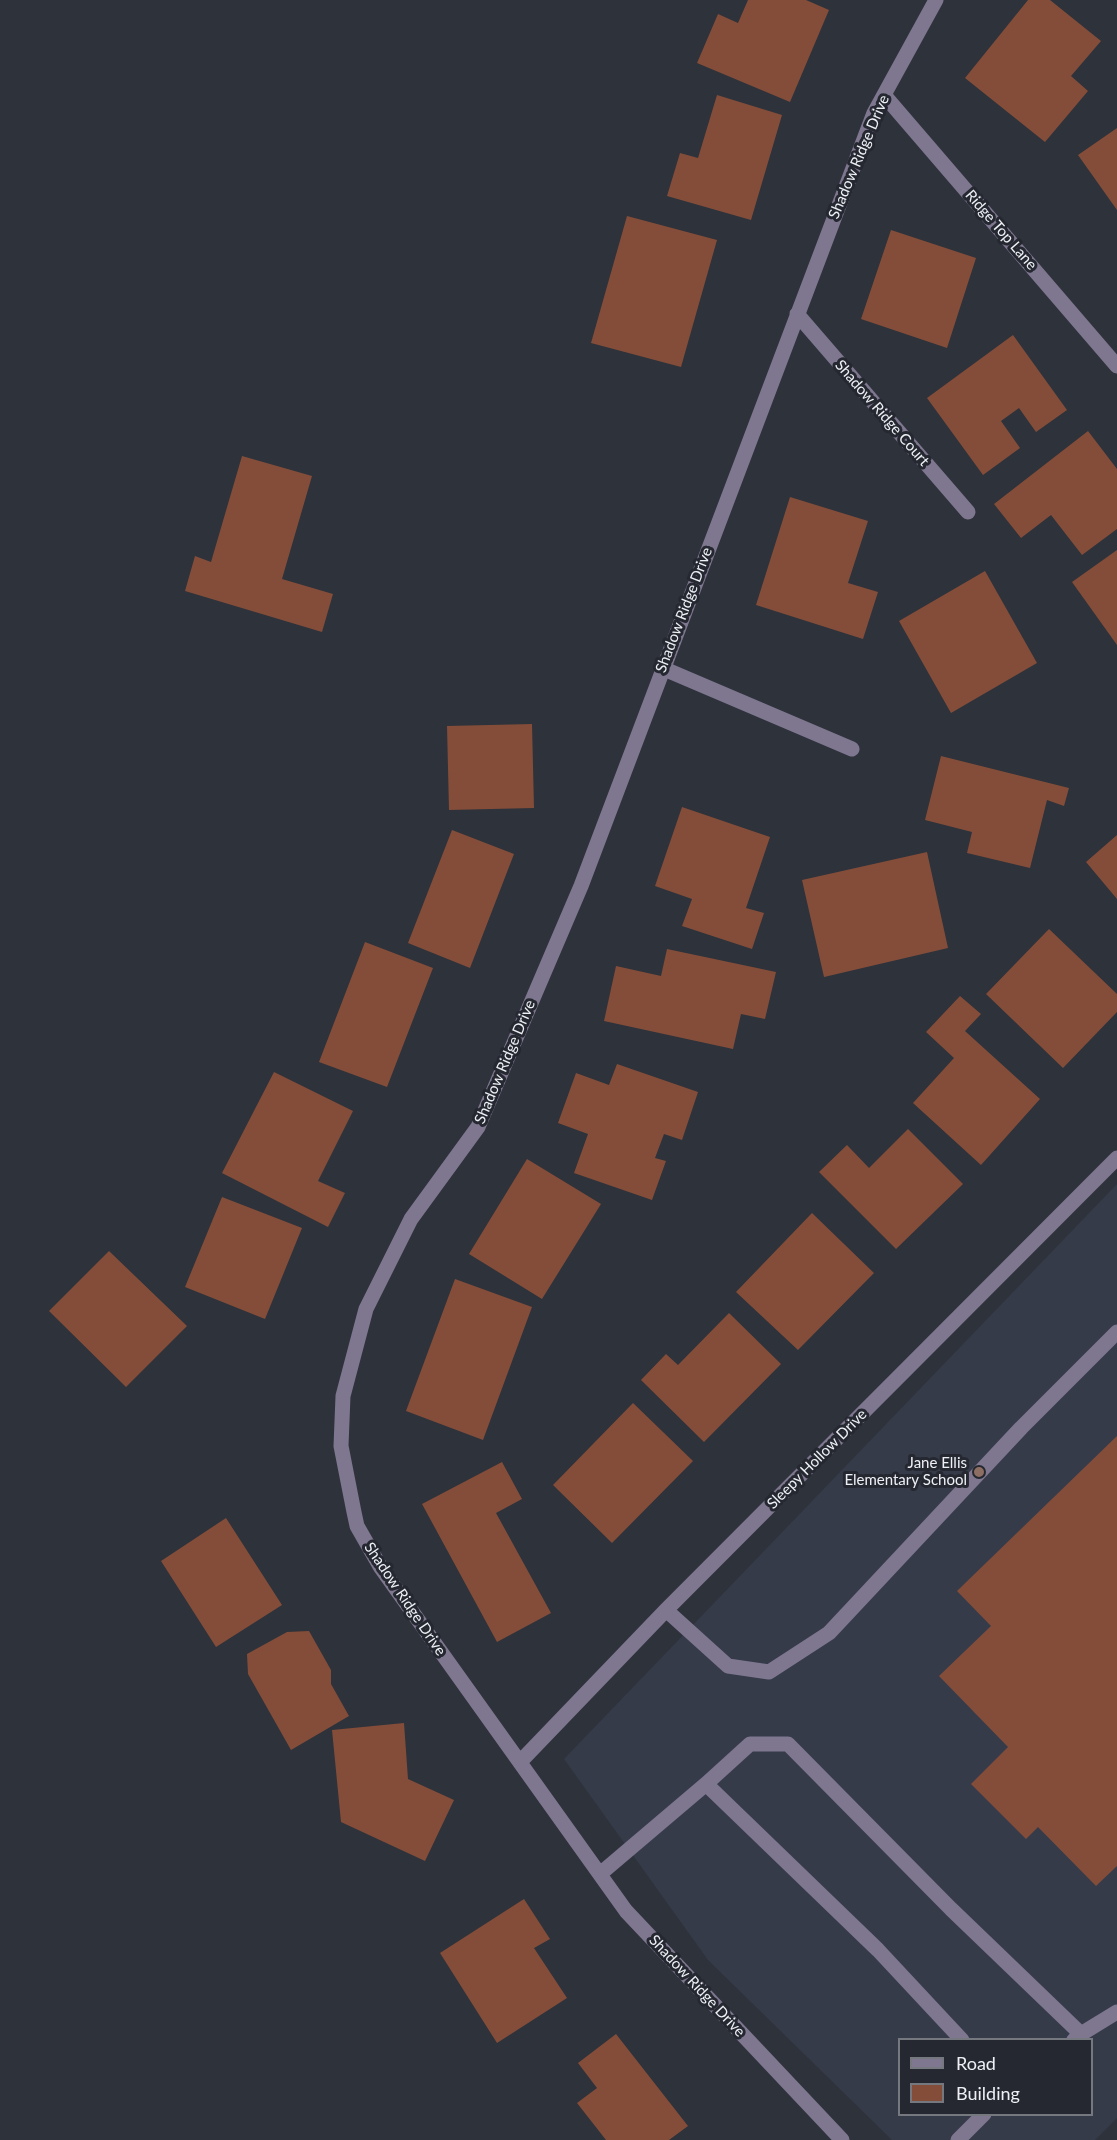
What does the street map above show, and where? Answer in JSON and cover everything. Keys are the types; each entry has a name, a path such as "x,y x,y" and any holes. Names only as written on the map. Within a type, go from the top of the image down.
{"street":[{"name":"Shadow Ridge Drive","path":"842,2140 626,1911 381,1568 357,1526 341,1446 343,1396 366,1309 411,1219 478,1127 581,885 866,133 936,0"},
{"name":"Ridge Top Lane","path":"884,95 1117,366"},
{"name":"Shadow Ridge Court","path":"796,314 968,512"},
{"path":"662,668 852,748"},
{"name":"Sleepy Hollow Drive","path":"520,1762 666,1610 1117,1158"},
{"path":"666,1610 728,1666 769,1672 829,1633 1021,1428 1117,1332"},
{"path":"600,1874 750,1744 788,1744 1078,2037 1117,2012"},
{"path":"706,1784 878,1950 960,2038"},
{"path":"958,2140 983,2116"}],"shaded area":[{"name":"Jane Ellis Elementary School","path":"1117,1184 1117,2118 1095,2140 892,2140 708,1960 564,1759"}],"building":[{"path":"748,0 806,0 829,10 790,102 697,63 718,14 738,23"},
{"path":"1028,0 1050,0 1101,41 1071,76 1088,91 1045,142 965,78"},
{"path":"717,95 782,115 751,220 667,196 680,153 698,158"},
{"path":"1117,128 1117,210 1078,155"},
{"path":"627,216 717,240 681,367 591,343"},
{"path":"891,230 976,258 947,348 861,319"},
{"path":"1013,335 1067,410 1036,432 1019,408 1001,421 1020,448 983,475 927,398"},
{"path":"1088,431 1117,469 1117,529 1082,555 1051,515 1021,538 994,504"},
{"path":"242,456 312,476 282,579 333,594 322,632 185,591 195,556 211,562"},
{"path":"790,497 868,521 848,583 878,592 863,639 756,605"},
{"path":"1117,550 1117,645 1072,582"},
{"path":"985,571 1037,663 951,713 899,621"},
{"path":"532,724 534,808 449,810 447,726"},
{"path":"941,756 1069,788 1064,806 1047,800 1030,868 967,853 972,832 925,820"},
{"path":"682,807 770,837 746,908 764,913 752,949 682,926 692,899 655,886"},
{"path":"452,830 514,854 470,968 408,943"},
{"path":"1117,835 1117,899 1086,862"},
{"path":"927,852 948,948 824,977 802,880"},
{"path":"1049,929 1117,994 1117,1012 1063,1068 986,994"},
{"path":"365,942 433,968 387,1087 319,1062"},
{"path":"667,949 776,972 765,1019 741,1014 733,1049 604,1021 616,966 661,976"},
{"path":"960,996 981,1014 965,1031 1040,1099 981,1165 913,1103 954,1058 926,1032"},
{"path":"617,1064 698,1092 682,1140 664,1134 655,1158 666,1161 652,1200 574,1173 588,1134 558,1123 576,1073 609,1085"},
{"path":"274,1072 353,1111 318,1181 345,1193 328,1227 222,1173"},
{"path":"908,1129 963,1184 896,1249 819,1172 847,1145 869,1168"},
{"path":"527,1159 601,1204 542,1299 469,1254"},
{"path":"222,1197 302,1228 265,1319 185,1287"},
{"path":"812,1213 874,1273 798,1350 736,1292"},
{"path":"109,1251 187,1326 126,1387 49,1311"},
{"path":"455,1279 532,1307 483,1440 406,1411"},
{"path":"729,1313 781,1364 704,1442 641,1380 666,1354 678,1365"},
{"path":"633,1403 693,1461 612,1543 553,1485"},
{"path":"1117,1436 1117,1866 1096,1886 1038,1827 1026,1839 971,1784 1008,1747 939,1676 991,1626 957,1591"},
{"path":"502,1462 522,1499 496,1513 551,1613 497,1642 422,1504"},
{"path":"226,1518 282,1605 216,1647 161,1561"},
{"path":"309,1631 331,1670 331,1684 349,1716 291,1750 248,1674 247,1654 287,1632"},
{"path":"404,1723 408,1779 454,1800 425,1861 341,1822 332,1730"},
{"path":"524,1899 550,1939 534,1948 567,1998 497,2043 440,1953"},
{"path":"616,2034 688,2126 669,2140 606,2140 577,2103 597,2088 578,2063"}],"place":[{"name":"Jane Ellis Elementary School","path":"979,1472"}]}
